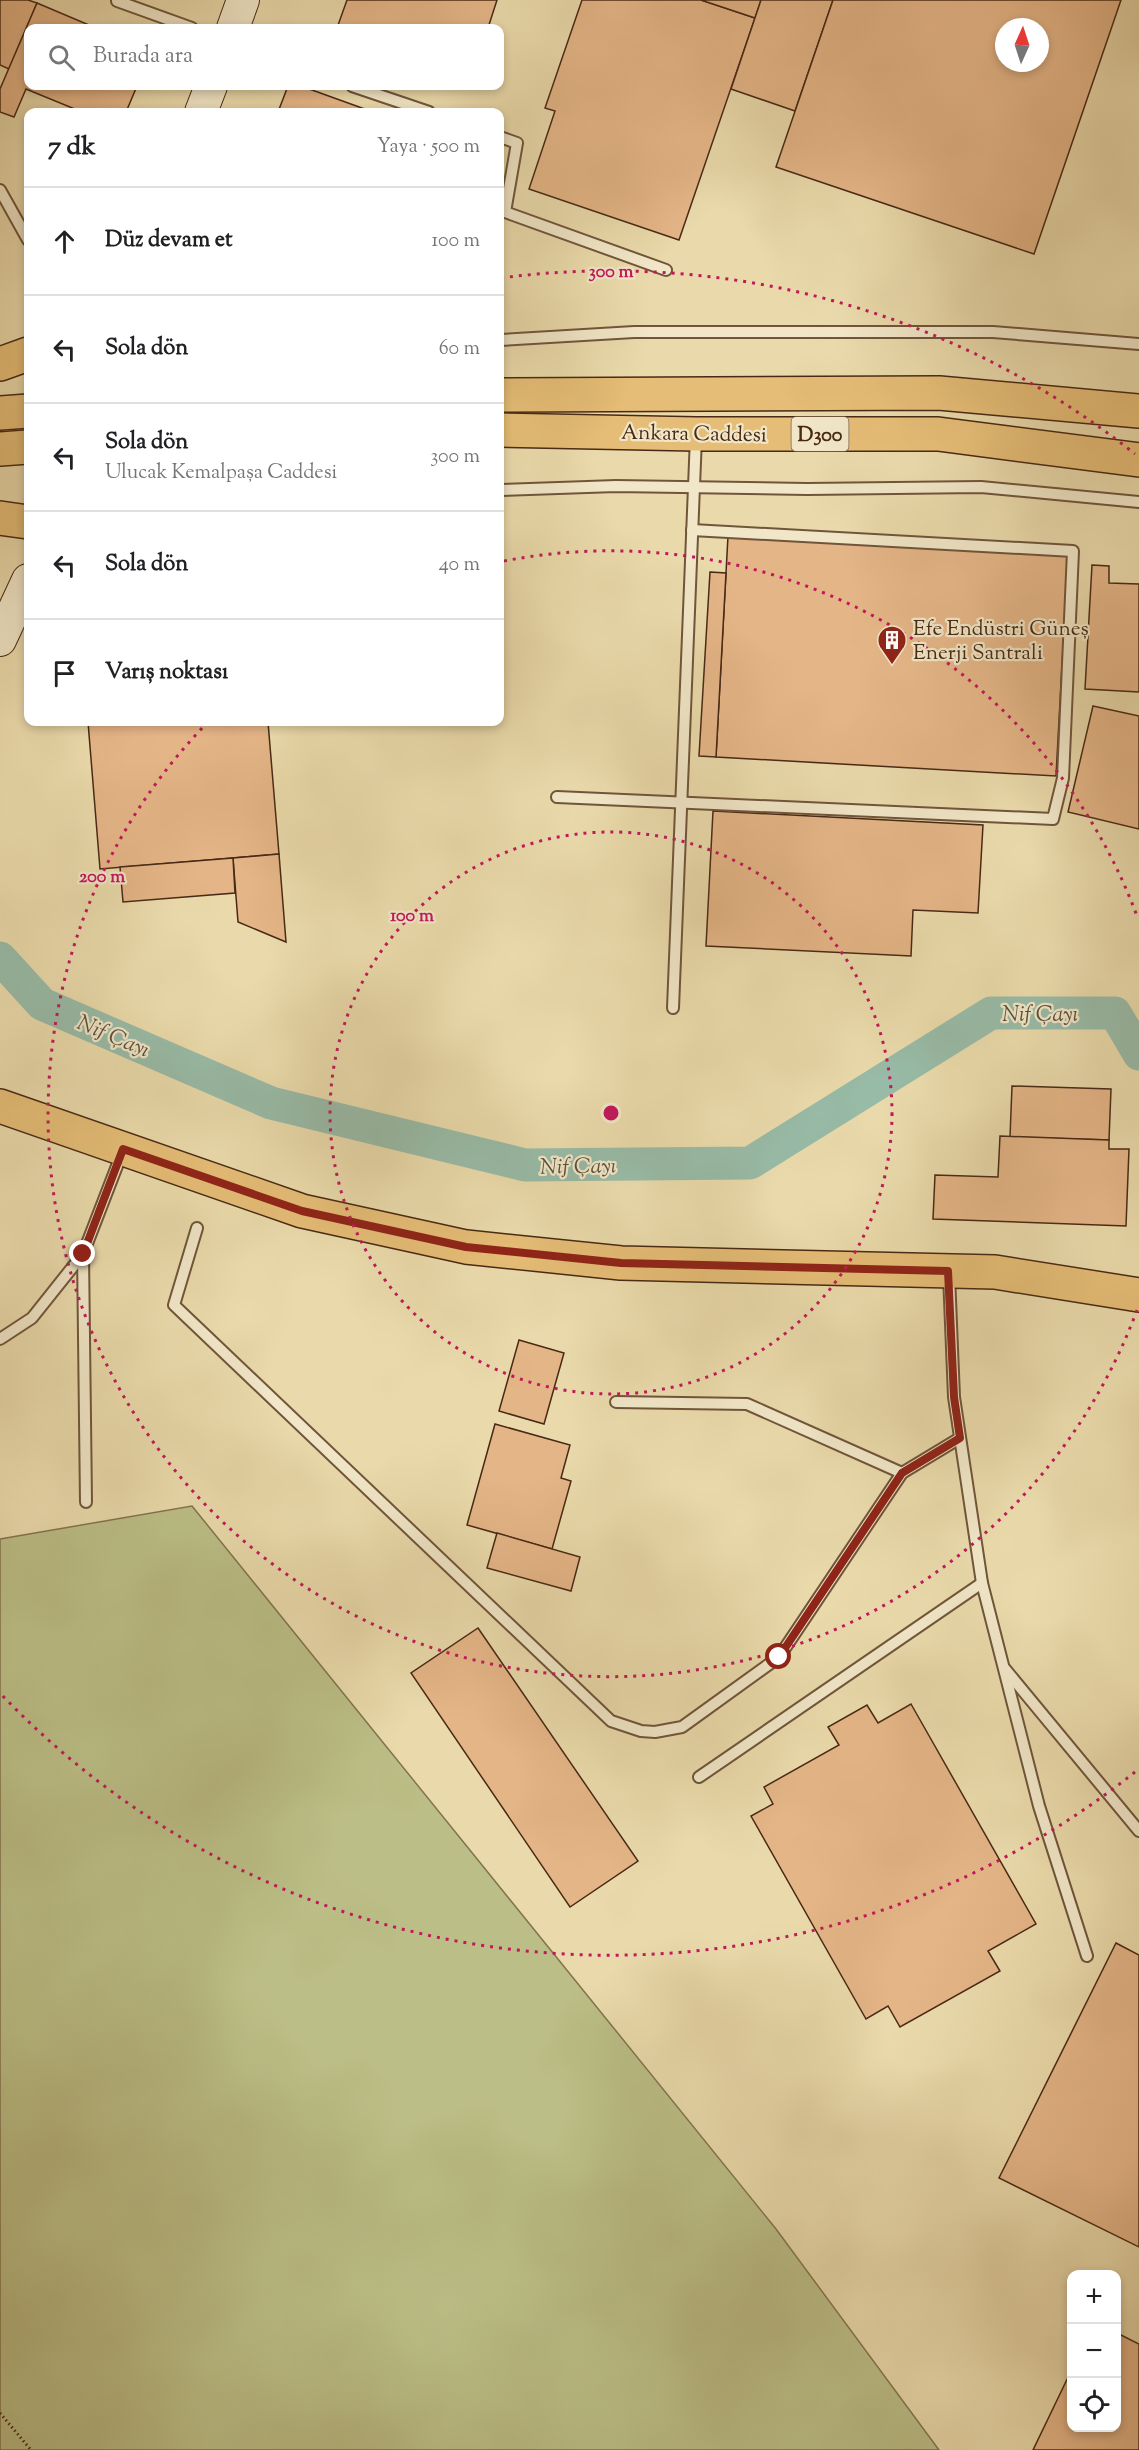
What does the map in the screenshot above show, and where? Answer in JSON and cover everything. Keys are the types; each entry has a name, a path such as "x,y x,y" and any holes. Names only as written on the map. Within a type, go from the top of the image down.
{"main road":[{"path":"0,364 24,355"},
{"path":"504,381 626,395"},
{"name":"Ankara Caddesi","path":"504,395 939,393 1139,411"},
{"path":"0,413 24,411"},
{"name":"Ankara Caddesi","path":"504,430 696,434 938,434 1139,460"},
{"path":"504,439 586,432"},
{"path":"0,449 24,447"},
{"path":"0,518 24,521"},
{"path":"0,1106 302,1211 466,1247 621,1263 995,1272 1139,1294"}],"street":[{"path":"234,24 243,0"},
{"path":"203,108 209,90"},
{"path":"0,640 24,589"}],"lane":[{"path":"117,1 181,24"},
{"path":"364,90 417,108"},
{"path":"504,138 517,143 505,212 666,270"},
{"path":"0,190 24,233"},
{"path":"504,340 634,332 993,332 1139,344"},
{"path":"673,1008 696,434"},
{"path":"504,490 616,486 981,487 1139,502"},
{"path":"557,797 1053,819 1063,778 1073,551 692,530"},
{"path":"0,1339 32,1318 83,1254 123,1149"},
{"path":"197,1228 174,1305 611,1721 626,1727 655,1732 682,1727 779,1657 902,1473 960,1438"},
{"path":"83,1254 86,1502"},
{"path":"948,1271 954,1397 982,1583 1039,1806 1087,1956"},
{"path":"616,1402 747,1404 902,1473"},
{"path":"699,1777 982,1583"},
{"path":"1003,1667 1139,1831"}],"path":[{"path":"0,2413 31,2450"}],"green space":[{"path":"192,1506 776,2229 939,2450 0,2450 0,1539"}],"building":[{"path":"0,0 28,0 37,3 28,24 24,24 24,34 9,69 0,65"},
{"path":"347,0 497,0 489,24 338,24"},
{"path":"582,0 701,0 755,18 679,240 529,189 555,111 545,108"},
{"path":"701,0 761,0 755,18"},
{"path":"761,0 833,0 795,111 731,89"},
{"path":"833,0 1121,0 1034,254 776,167"},
{"path":"37,3 87,24 28,24"},
{"path":"24,33 26,90 14,117 0,112 0,89"},
{"path":"28,90 135,90 128,108 72,108"},
{"path":"286,90 312,90 362,108 280,108"},
{"name":"Efe Endüstri Güneş Enerji Santrali","path":"728,536 1068,555 1056,776 716,757"},
{"path":"1092,565 1109,566 1109,583 1139,584 1139,692 1085,689"},
{"path":"710,572 726,573 716,757 699,756"},
{"path":"1093,706 1139,716 1139,829 1068,812"},
{"path":"88,726 268,726 279,854 100,869"},
{"path":"713,811 983,825 978,913 913,910 911,956 706,946"},
{"path":"279,854 286,942 238,922 233,858"},
{"path":"233,858 235,893 123,902 120,867"},
{"path":"1012,1086 1111,1089 1109,1140 1010,1137"},
{"path":"1000,1136 1109,1140 1109,1149 1129,1149 1126,1226 933,1219 935,1175 998,1177"},
{"path":"519,1340 564,1353 544,1424 499,1411"},
{"path":"495,1424 570,1445 561,1478 571,1481 552,1549 467,1525"},
{"path":"497,1533 580,1557 571,1591 487,1568"},
{"path":"478,1628 638,1861 570,1907 411,1673"},
{"path":"911,1704 1036,1924 988,1951 1000,1971 900,2027 888,2006 866,2019 751,1816 773,1804 764,1787 839,1745 828,1727 867,1705 878,1723"},
{"path":"1116,1943 1139,1955 1139,2247 999,2178"},
{"path":"1121,2335 1139,2344 1139,2450 1033,2450 1067,2379 1067,2432 1121,2432"}],"waterway":[{"name":"Nif Çayı","path":"0,958 42,1004 271,1103 525,1165 750,1163 991,1013 1115,1013 1139,1054"}],"place":[{"name":"Efe Endüstri Güneş Enerji Santrali","path":"892,666"}],"route":[{"path":"83,1254 123,1149 302,1211 466,1247 621,1263 948,1271 954,1397 960,1438 902,1473 779,1657"}]}
